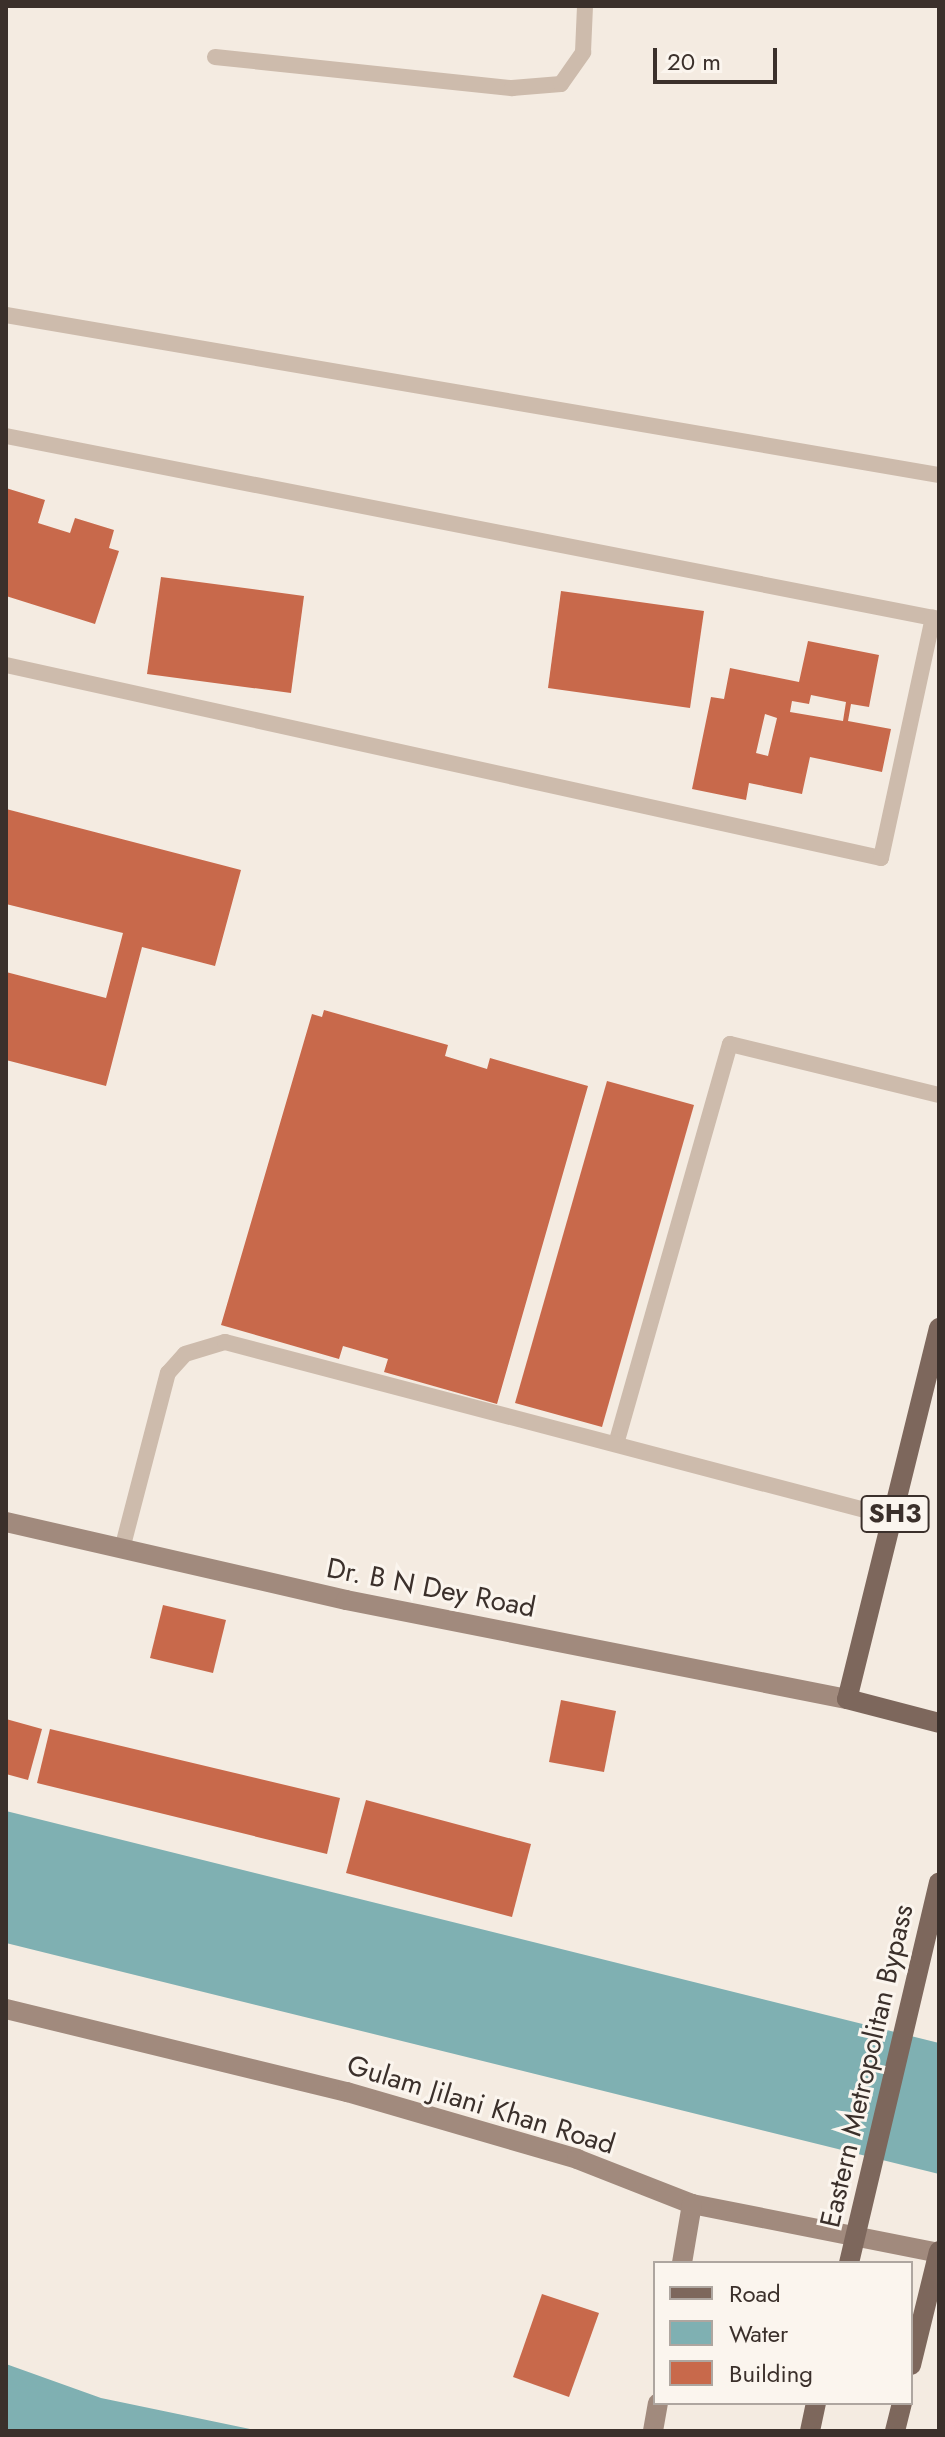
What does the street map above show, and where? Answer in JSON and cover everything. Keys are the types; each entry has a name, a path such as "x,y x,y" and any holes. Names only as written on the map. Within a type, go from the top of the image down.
{"main road":[{"name":"SH3","path":"847,1699 895,1518 939,1328"},
{"path":"847,1699 939,1723"},
{"name":"Eastern Metropolitan Bypass","path":"849,2261 939,1883"},
{"path":"913,2357 939,2252"},
{"path":"810,2431 816,2405"},
{"path":"895,2431 902,2405"}],"street":[{"name":"Dr. B N Dey Road","path":"6,1522 346,1600 847,1699"},
{"name":"Gulam Jilani Khan Road","path":"6,2009 347,2092 577,2159 692,2204 939,2252"},
{"path":"682,2261 692,2204"},
{"path":"653,2431 658,2405"}],"lane":[{"path":"215,57 512,88 561,84 583,52 585,6"},
{"path":"6,315 939,475"},
{"path":"6,436 936,619 881,858 6,665"},
{"path":"616,1444 730,1044 939,1095"},
{"path":"122,1549 168,1373 185,1354 225,1342 895,1518"}],"water":[{"path":"6,1811 939,2043 939,2174 6,1943"},
{"path":"6,2364 101,2398 260,2431 6,2431"}],"building":[{"path":"6,488 45,500 38,523 70,533 75,518 114,530 109,548 119,551 95,624 6,596"},
{"path":"161,577 304,596 291,693 147,674"},
{"path":"561,591 704,611 690,708 548,688"},
{"path":"808,641 879,655 869,707 851,704 848,721 891,729 882,772 810,757 802,794 749,783 746,800 692,789 711,697 724,699 730,668 799,682","holes":["811,695 846,702 843,721 790,712 792,701 809,704","765,714 777,718 768,756 756,753"]},
{"path":"6,809 241,870 215,966 142,947 106,1086 6,1060 6,972 106,998 123,933 6,904"},
{"path":"324,1010 448,1045 445,1056 487,1069 490,1058 588,1086 497,1404 384,1372 388,1359 343,1346 339,1359 221,1325 312,1014 322,1017"},
{"path":"607,1081 694,1105 602,1427 515,1403"},
{"path":"163,1605 226,1620 213,1673 150,1658"},
{"path":"561,1700 616,1711 604,1772 549,1762"},
{"path":"6,1719 42,1729 28,1780 6,1774"},
{"path":"50,1729 340,1798 327,1854 37,1783"},
{"path":"366,1800 531,1844 512,1917 346,1873"},
{"path":"542,2294 599,2313 569,2397 513,2377"}]}
